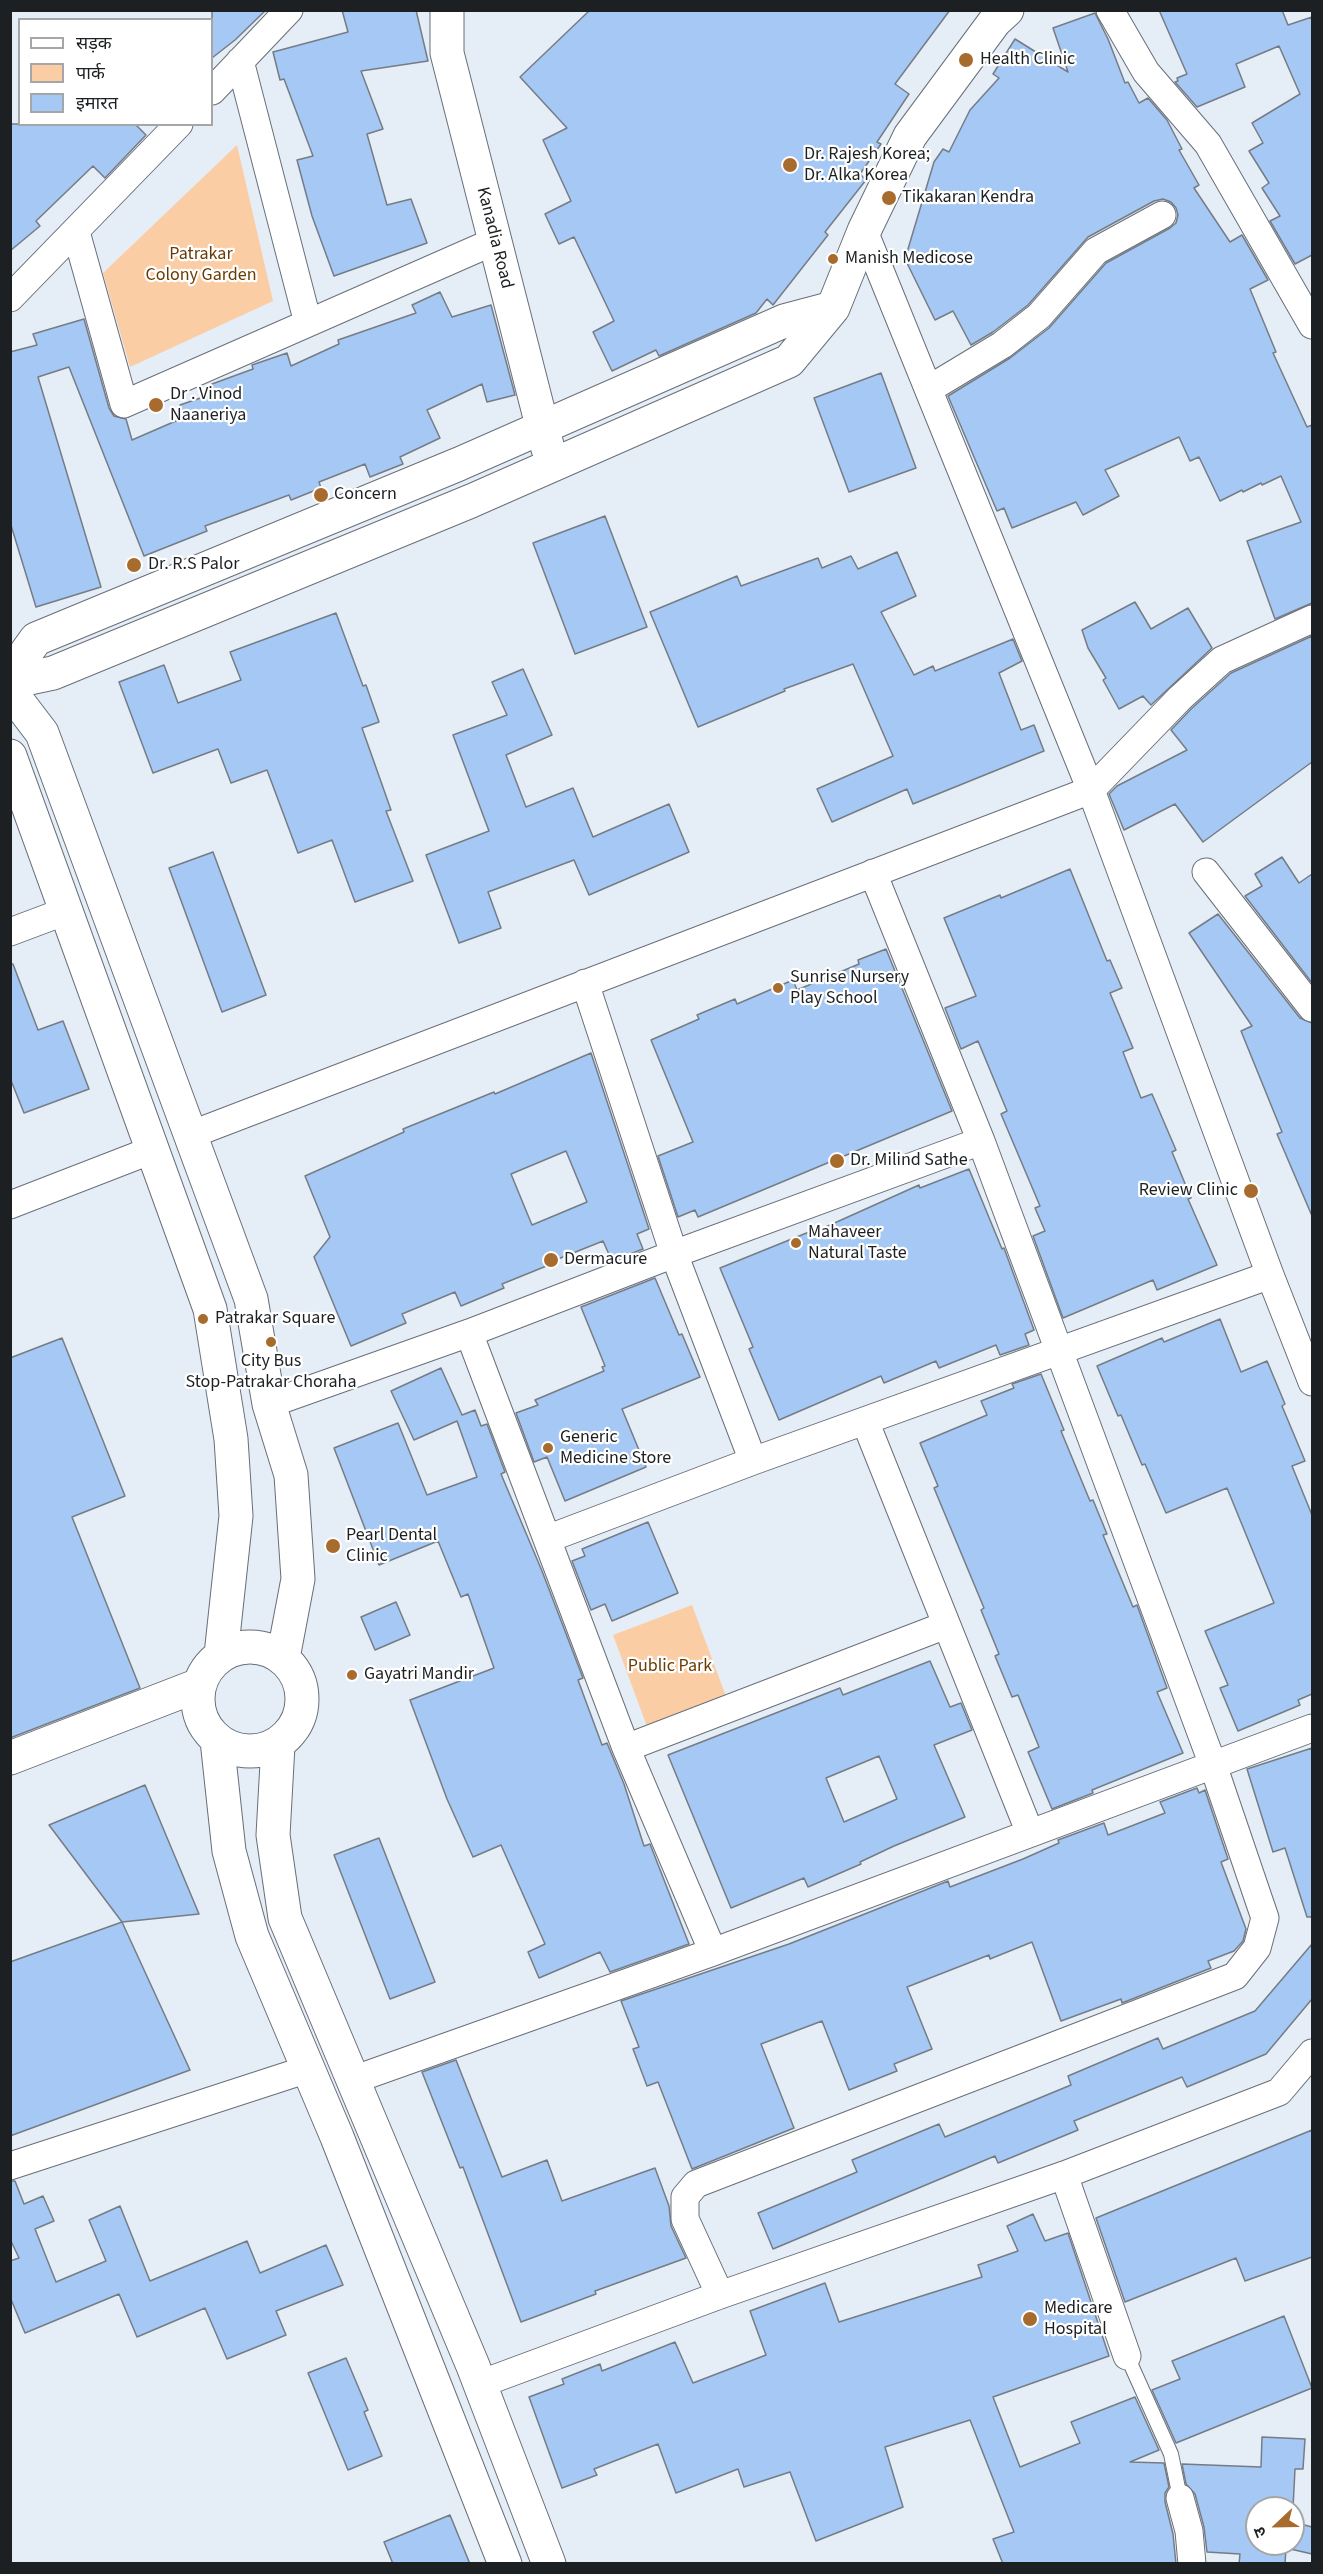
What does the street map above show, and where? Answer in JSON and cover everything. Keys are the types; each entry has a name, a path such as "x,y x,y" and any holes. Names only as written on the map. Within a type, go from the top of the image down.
{"main road":[{"name":"Kanadia Road","path":"447,10 447,53 552,465"},
{"path":"10,682 53,674 552,465 789,361 833,308 864,231 910,136 995,21 1007,10"},
{"path":"10,675 36,639 542,428 784,321 833,308"},
{"path":"10,691 42,733 251,1299 269,1404 291,1475 298,1579 283,1658"},
{"path":"10,756 210,1309 231,1439 236,1516 221,1654"},
{"path":"244,1646 264,1648 283,1658 296,1672 303,1694 300,1715 291,1732 278,1744 256,1752 234,1750 217,1740 203,1723 197,1705 199,1685 208,1666 221,1654 244,1646"},
{"path":"10,1758 199,1685"},
{"path":"217,1740 229,1851 252,1936 337,2137 505,2564"},
{"path":"278,1744 273,1835 285,1918 480,2384 549,2564"}],"street":[{"path":"213,90 289,10"},
{"path":"1110,10 1146,72 1208,144 1312,325"},
{"path":"240,61 308,323"},
{"path":"10,298 177,126"},
{"path":"929,388 1002,345 1033,321 1096,251 1162,214"},
{"path":"864,231 1091,790 1270,1275 1312,1382"},
{"path":"76,232 124,404 495,241"},
{"path":"190,1135 1091,790 1180,698 1222,660 1312,619"},
{"path":"1206,872 1312,1008"},
{"path":"720,2295 685,2219 685,2197 696,2184 1235,1976 1257,1948 1265,1918 1213,1765 1060,1351 981,1141 873,873"},
{"path":"10,932 66,911"},
{"path":"585,983 674,1254 753,1461"},
{"path":"269,1404 469,1334 674,1254 981,1141"},
{"path":"10,1205 152,1150"},
{"path":"547,1539 753,1461 1270,1275"},
{"path":"469,1334 626,1748 713,1952"},
{"path":"865,1421 1030,1833"},
{"path":"626,1748 946,1624"},
{"path":"353,2080 713,1952 1312,1728"},
{"path":"480,2384 720,2295 1064,2175 1279,2092 1312,2054"},
{"path":"10,2166 308,2068"},
{"path":"1064,2175 1127,2356"},
{"path":"1180,2498 1189,2531 1192,2564"}],"lane":[{"path":"1127,2356 1171,2454 1180,2498"}],"green space":[{"name":"Patrakar Colony Garden","path":"237,145 273,301 130,367 103,273"},
{"name":"Public Park","path":"692,1605 727,1699 648,1729 613,1635"}],"building":[{"path":"212,10 266,10 213,57"},
{"path":"342,10 416,10 428,61 361,71 383,129 367,134 387,205 411,199 427,243 334,276 312,216 297,160 313,156 284,79 280,80 273,52 348,32"},
{"path":"590,10 950,10 895,84 909,94 877,142 881,144 860,174 866,180 825,232 828,235 773,305 767,299 756,313 659,356 656,350 612,371 593,332 614,321 574,237 559,244 545,214 571,201 543,140 567,128 520,77"},
{"path":"1159,10 1282,10 1288,25 1312,17 1312,255 1295,264 1270,221 1280,216 1262,188 1269,183 1249,151 1263,143 1252,123 1300,94 1279,46 1236,64 1245,87 1197,107 1175,82 1178,81 1177,78 1187,74"},
{"path":"1095,13 1125,83 1128,82 1139,103 1148,98 1167,120 1182,149 1179,150 1199,185 1194,188 1230,242 1242,235 1268,280 1250,289 1276,352 1273,353 1307,427 1312,425 1312,603 1275,619 1247,541 1301,522 1281,476 1243,492 1242,490 1220,501 1199,457 1190,461 1179,437 1105,470 1119,496 1083,515 1076,502 1012,528 1004,508 997,511 948,396 1010,358 1049,328 1106,263 1176,223 1178,215 1171,202 1163,199 1154,201 1088,237 1028,305 993,332 971,345 953,311 935,320 905,259 934,162 943,149 949,152 970,110 999,78 993,74 1015,39 1068,72 1053,28"},
{"path":"10,124 18,124 18,126 137,126 146,135 105,178 93,166 36,221 40,226 10,251"},
{"path":"440,292 452,317 491,305 515,395 487,402 482,384 427,410 440,438 400,457 403,464 370,477 365,464 319,482 321,488 291,500 289,495 205,526 207,531 144,556 69,367 38,377 101,587 36,607 10,522 10,352 37,345 33,334 84,319 109,408 114,416 126,419 132,440 185,417 180,405 215,393 212,384 253,369 252,365 287,353 291,366 339,344 338,340 416,313 412,305"},
{"path":"881,373 916,468 849,492 814,398"},
{"path":"605,516 647,627 575,654 533,543"},
{"path":"897,552 916,596 881,612 914,675 933,666 935,671 1013,639 1022,661 999,673 1021,730 1034,725 1044,751 913,804 907,789 832,822 817,789 893,756 853,664 784,689 785,691 698,727 650,612 737,576 741,586 818,558 822,568 851,556 858,569"},
{"path":"1135,602 1151,629 1188,608 1212,648 1151,705 1143,696 1119,709 1103,680 1106,678 1088,648 1082,630"},
{"path":"336,613 379,722 362,728 391,810 386,811 413,881 355,902 332,840 298,853 267,770 231,783 218,749 153,773 119,682 164,665 178,703 241,680 230,652"},
{"path":"1312,636 1312,762 1203,842 1175,804 1124,830 1109,794 1117,786 1187,750 1171,730 1191,709 1231,673"},
{"path":"523,669 552,735 506,755 526,807 573,788 593,837 669,804 689,852 589,895 574,860 488,892 501,928 459,943 426,855 489,831 453,735 507,715 492,682"},
{"path":"213,852 266,995 222,1012 169,868"},
{"path":"1282,857 1299,883 1312,874 1312,983 1245,896 1262,886 1255,874"},
{"path":"1070,869 1107,961 1110,960 1122,988 1110,993 1133,1048 1123,1052 1141,1098 1152,1094 1176,1150 1172,1152 1191,1198 1188,1199 1217,1265 1157,1290 1153,1280 1063,1318 1033,1236 1045,1231 1035,1208 1040,1206 1001,1114 1007,1111 978,1041 961,1049 945,1008 976,996 944,918 1000,895 1001,898"},
{"path":"1218,914 1300,1018 1312,1023 1312,1216 1277,1134 1282,1132 1241,1031 1252,1026 1189,933"},
{"path":"886,949 952,1111 698,1217 695,1210 678,1217 658,1156 693,1142 651,1040 699,1019 697,1015 735,999 737,1004 793,980 797,990 859,964 858,960"},
{"path":"10,964 13,964 38,1030 63,1021 89,1089 24,1113 10,1078"},
{"path":"591,1053 649,1229 637,1234 643,1249 612,1261 603,1241 502,1284 504,1288 461,1306 455,1292 402,1314 406,1323 351,1346 314,1257 330,1237 305,1176 404,1132 403,1129 494,1092 495,1094","holes":["566,1151 587,1202 532,1225 511,1174"]},
{"path":"969,1169 1002,1249 1004,1248 1034,1330 1025,1334 1029,1345 1000,1355 996,1345 939,1368 936,1361 884,1383 881,1376 779,1420 749,1349 753,1347 720,1268 809,1232 810,1234 919,1185 920,1188"},
{"path":"655,1278 700,1377 622,1409 646,1467 565,1501 547,1457 534,1462 516,1413 538,1405 535,1400 604,1371 602,1367 605,1366 581,1307"},
{"path":"1220,1319 1241,1372 1267,1361 1285,1404 1282,1406 1305,1461 1292,1466 1312,1515 1312,1694 1298,1700 1300,1705 1238,1731 1220,1688 1228,1685 1205,1631 1274,1603 1227,1488 1166,1513 1121,1415 1118,1416 1097,1366 1162,1338 1164,1342"},
{"path":"62,1338 125,1496 72,1517 140,1688 10,1738 10,1358"},
{"path":"441,1368 462,1415 475,1410 481,1426 487,1424 505,1472 501,1474 542,1571 583,1678 578,1680 602,1745 607,1743 624,1784 644,1846 650,1844 689,1944 610,1972 600,1952 539,1978 528,1952 545,1944 501,1845 473,1857 447,1799 410,1700 494,1668 468,1594 461,1597 438,1541 379,1565 334,1448 398,1423 427,1495 477,1477 457,1421 414,1440 391,1391"},
{"path":"1041,1374 1064,1430 1061,1431 1090,1501 1093,1500 1107,1534 1103,1535 1133,1607 1137,1605 1167,1688 1157,1692 1183,1753 1052,1809 1028,1752 1039,1747 1018,1695 1012,1697 995,1656 999,1654 981,1610 984,1608 934,1488 938,1486 920,1443 987,1415 981,1401 1014,1388 1012,1384"},
{"path":"648,1522 678,1593 612,1621 605,1604 591,1610 572,1561 585,1556 582,1549"},
{"path":"396,1602 410,1635 375,1650 361,1617"},
{"path":"930,1661 950,1707 961,1703 972,1730 934,1745 965,1817 894,1846 860,1862 861,1864 808,1887 804,1878 731,1908 668,1755 840,1688 843,1695","holes":["879,1756 897,1799 844,1822 826,1778"]},
{"path":"1312,1748 1312,1917 1307,1917 1285,1848 1273,1852 1247,1769"},
{"path":"145,1785 199,1914 122,1922 49,1825"},
{"path":"1197,1788 1199,1793 1205,1790 1228,1859 1221,1862 1246,1929 1243,1941 1234,1951 1208,1961 1211,1968 1122,2003 1121,1999 1061,2021 1032,1942 990,1959 989,1955 907,1987 932,2049 894,2064 897,2071 849,2090 822,2021 761,2044 794,2128 692,2169 658,2082 647,2086 633,2049 639,2047 621,2001 789,1944 948,1881 950,1887 1023,1859 1059,1843 1058,1840 1104,1823 1108,1835 1165,1813 1160,1802"},
{"path":"379,1838 435,1982 390,1999 334,1855"},
{"path":"122,1922 190,2070 10,2136 10,1962"},
{"path":"1312,1944 1312,1999 1266,2054 1187,2087 1182,2077 1074,2121 1078,2130 998,2163 995,2156 773,2249 758,2213 857,2172 852,2160 939,2124 945,2137 1071,2085 1068,2076 1158,2038 1163,2049 1255,2011"},
{"path":"456,2060 502,2177 547,2160 562,2201 655,2168 669,2206 671,2226 686,2258 595,2291 596,2294 521,2322 463,2167 460,2168 422,2072"},
{"path":"1312,2130 1312,2257 1245,2281 1236,2258 1125,2302 1096,2218"},
{"path":"10,2181 15,2181 24,2204 43,2196 54,2221 35,2229 56,2282 106,2261 89,2220 120,2206 150,2281 247,2241 260,2273 326,2245 343,2285 276,2311 286,2335 227,2359 205,2308 137,2337 119,2294 25,2333 10,2297 10,2261 19,2258 10,2239"},
{"path":"1033,2214 1045,2241 1068,2233 1109,2356 993,2397 1020,2467 1080,2443 1071,2422 1135,2397 1159,2450 1130,2462 1164,2463 1169,2487 1165,2493 1165,2502 1173,2534 1176,2564 1003,2564 993,2539 1014,2532 970,2420 885,2447 903,2507 816,2541 790,2472 744,2487 738,2469 676,2493 658,2444 594,2469 597,2475 562,2488 529,2397 564,2384 562,2379 600,2364 602,2371 675,2342 693,2383 766,2355 750,2311 825,2283 839,2322 982,2277 978,2265 1018,2251 1007,2226"},
{"path":"1284,2316 1312,2388 1176,2443 1152,2390 1180,2379 1172,2361"},
{"path":"346,2358 368,2410 364,2412 382,2456 348,2470 308,2373"},
{"path":"1262,2437 1305,2439 1303,2469 1295,2469 1294,2496 1245,2496 1245,2556 1286,2556 1285,2564 1239,2564 1240,2554 1207,2552 1204,2527 1195,2494 1186,2484 1182,2464 1261,2467"},
{"path":"450,2515 470,2564 393,2564 384,2542"},
{"path":"1305,2525 1312,2527 1312,2554 1305,2552"}],"place":[{"name":"Health Clinic","path":"966,60"},
{"name":"Dr. Rajesh Korea; Dr. Alka Korea","path":"790,165"},
{"name":"Tikakaran Kendra","path":"889,198"},
{"name":"Manish Medicose","path":"833,259"},
{"name":"Dr . Vinod Naaneriya","path":"156,405"},
{"name":"Concern","path":"321,495"},
{"name":"Dr. R.S Palor","path":"134,565"},
{"name":"Sunrise Nursery Play School","path":"778,988"},
{"name":"Dr. Milind Sathe","path":"837,1161"},
{"name":"Review Clinic","path":"1251,1191"},
{"name":"Mahaveer Natural Taste","path":"796,1243"},
{"name":"Dermacure","path":"551,1260"},
{"name":"Patrakar Square","path":"203,1319"},
{"name":"City Bus Stop-Patrakar Choraha","path":"271,1342"},
{"name":"Generic Medicine Store","path":"548,1448"},
{"name":"Pearl Dental Clinic","path":"333,1546"},
{"name":"Gayatri Mandir","path":"352,1675"},
{"name":"Medicare Hospital","path":"1030,2319"}]}
